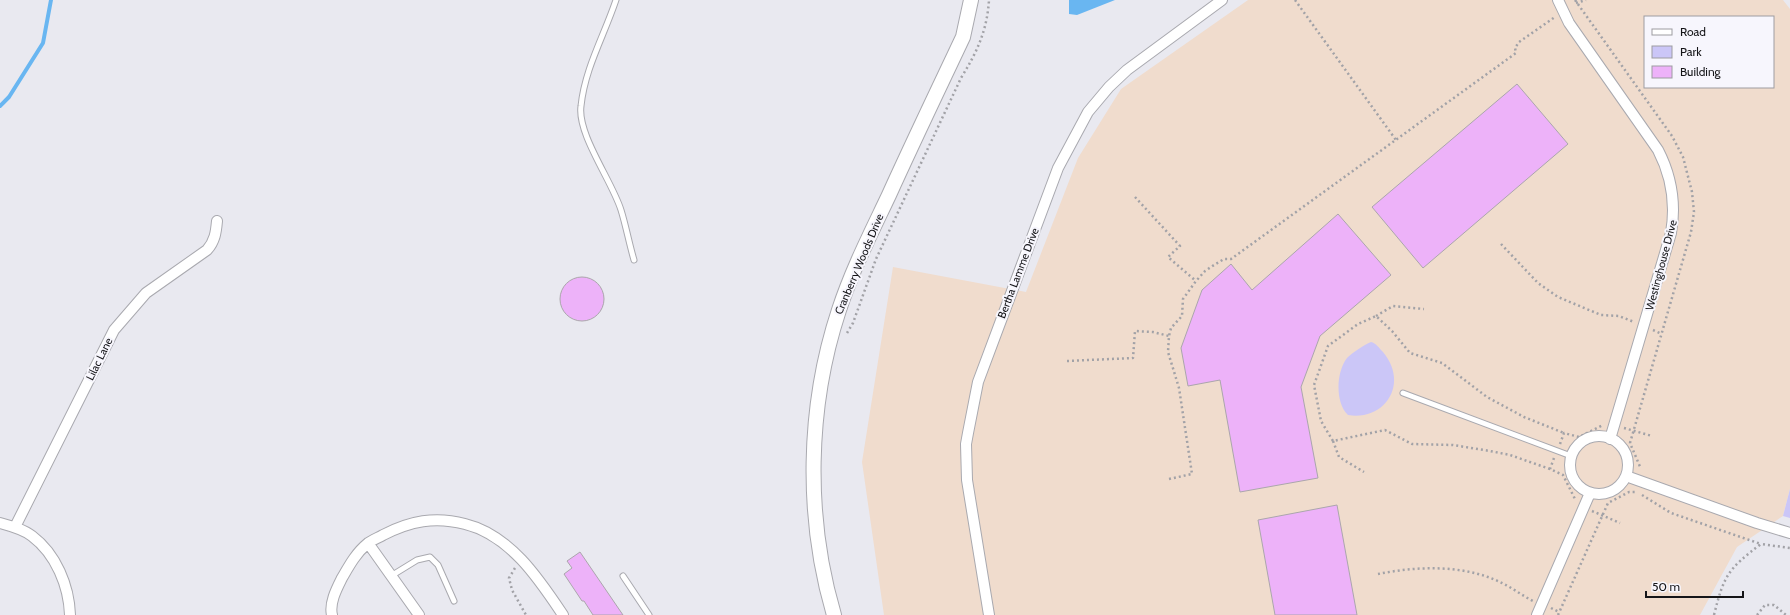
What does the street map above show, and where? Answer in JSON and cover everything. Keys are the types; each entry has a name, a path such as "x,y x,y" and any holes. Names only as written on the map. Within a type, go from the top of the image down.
{"street":[{"name":"Cranberry Woods Drive","path":"834,615 822,562 815,498 816,420 829,346 839,310 860,256 963,37 971,0"},
{"name":"Bertha Lamme Drive","path":"988,615 967,480 966,444 978,382 1058,168 1073,137 1088,112 1109,87 1127,70 1222,0"},
{"name":"Westinghouse Drive","path":"1558,0 1562,12 1658,150 1670,176 1673,190 1674,220 1610,439"},
{"name":"Lilac Lane","path":"15,527 114,330 146,293 207,250 212,244 216,233 217,221"},
{"path":"1594,437 1610,439 1622,447 1627,456 1628,466 1626,476 1621,485 1613,491 1604,494 1590,493 1576,484 1571,475 1570,465 1572,456 1576,447 1584,440 1594,437"},
{"path":"1626,476 1757,523 1790,533"},
{"path":"1537,615 1590,493"},
{"path":"332,615 335,592 352,561 368,543 394,530 418,521 444,521 466,524 486,533 511,550 532,570 563,615"},
{"path":"0,523 15,527 32,536 56,565 67,589 70,615"},
{"path":"368,543 419,615"}],"lane":[{"path":"616,0 605,32 588,68 580,108 584,133 611,185 621,210 634,260"},
{"path":"1403,393 1572,456"},
{"path":"391,576 417,560 430,557 438,565 454,601"},
{"path":"623,576 649,615"}],"path":[{"path":"846,334 853,323 883,244 961,78 978,51 986,26 989,0"},
{"path":"1295,0 1396,140"},
{"path":"1586,0 1575,2 1622,67"},
{"path":"1169,478 1192,474 1179,388 1168,352 1171,328 1182,316 1184,299 1196,280 1214,264 1231,259 1516,53 1515,48 1519,42 1562,12"},
{"path":"1135,197 1180,246 1168,257 1196,280"},
{"path":"1500,244 1538,283 1558,297 1601,315 1619,316 1662,334"},
{"path":"1376,316 1394,306 1424,309"},
{"path":"1068,361 1133,358 1135,331 1153,332 1169,336"},
{"path":"1620,523 1575,504 1574,494 1563,475 1550,469 1564,432 1579,437 1601,427 1606,421 1614,425 1652,436"},
{"path":"1333,440 1339,457 1364,472"},
{"path":"1638,492 1672,513 1762,544 1790,548"},
{"path":"1714,615 1720,590 1730,570 1762,544"},
{"path":"521,559 509,578 512,590 526,615"},
{"path":"1378,574 1426,567 1455,570 1480,575 1504,584 1520,594 1559,612"},
{"path":"1757,615 1765,605 1774,604 1786,615"}],"shaded area":[{"path":"1248,0 1783,0 1790,9 1790,489 1783,516 1737,547 1700,615 884,615 862,462 893,267 1026,292 1078,158 1121,89"}],"green space":[{"path":"1371,342 1383,352 1391,364 1394,376 1390,397 1383,406 1373,412 1361,415 1348,415 1341,403 1338,387 1343,364 1347,358 1358,349"},
{"path":"1790,489 1790,518 1783,516"}],"water":[{"path":"1069,0 1115,0 1077,15 1069,14"}],"building":[{"path":"1517,84 1568,144 1423,268 1372,207"},
{"path":"1338,214 1391,275 1320,336 1301,387 1318,478 1240,492 1220,380 1188,386 1181,348 1202,290 1231,264 1252,290"},
{"path":"578,277 586,277 598,283 604,295 604,303 598,315 586,321 578,321 566,315 560,303 560,295 566,283"},
{"path":"1337,505 1357,615 1275,615 1258,520"},
{"path":"580,552 623,615 593,615 584,601 582,601 564,574 572,568 567,561"}],"waterway":[{"path":"0,106 9,97 43,43 51,0"}]}
